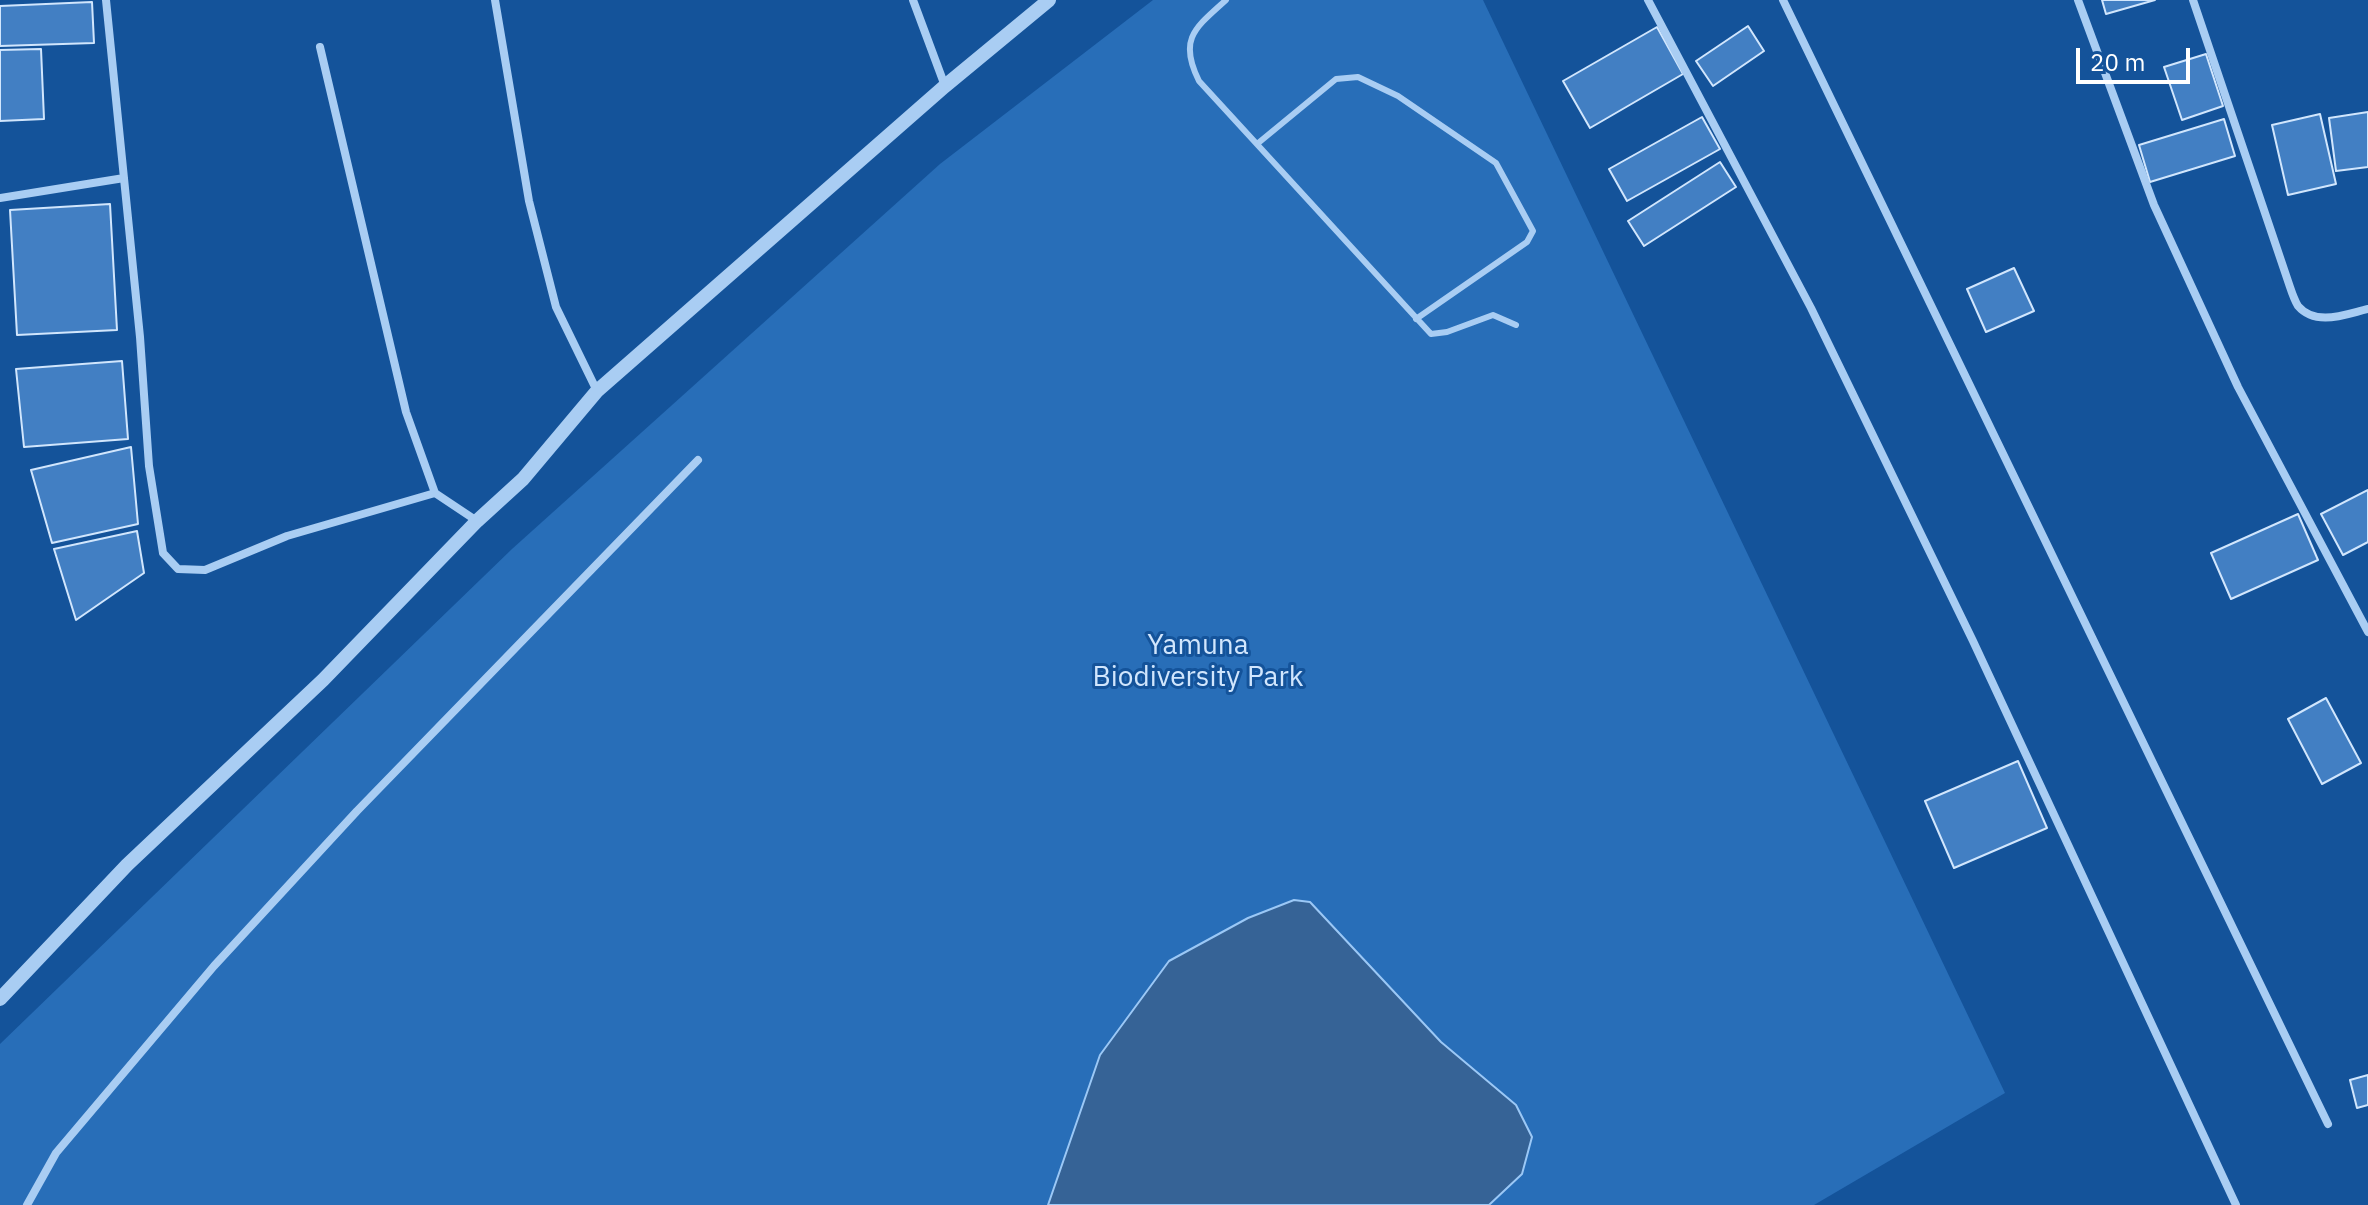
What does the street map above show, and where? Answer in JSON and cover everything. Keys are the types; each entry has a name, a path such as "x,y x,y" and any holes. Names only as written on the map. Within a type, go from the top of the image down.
{"street":[{"path":"106,0 140,337 149,466 163,553 178,569 205,570 287,536 435,493"},
{"path":"495,0 529,201 556,307 597,391"},
{"path":"913,0 945,86"},
{"path":"0,999 127,865 323,680 477,521 523,479 597,391 945,86 1049,0"},
{"path":"1648,0 1818,322 1966,627 2236,1205"},
{"path":"1783,0 2328,1124"},
{"path":"2078,0 2160,219 2238,387 2368,632"},
{"path":"2193,0 2299,306 2313,317 2328,318 2368,309"},
{"path":"320,47 406,412 435,493 477,521"},
{"path":"0,198 124,178"},
{"path":"27,1205 56,1153 214,966 357,811 698,460"}],"lane":[{"path":"1226,0 1200,24 1190,42 1190,63 1199,81 1431,334 1447,332 1493,315 1516,325"},
{"path":"1257,144 1336,79 1358,77 1398,96 1496,163 1533,231 1527,242 1416,319"}],"green space":[{"name":"Yamuna Biodiversity Park","path":"1153,0 1483,0 2005,1093 1814,1205 0,1205 0,1044 512,549 940,164"}],"shaded area":[{"path":"1294,900 1310,902 1441,1042 1516,1105 1532,1137 1522,1174 1489,1205 1048,1205 1100,1055 1169,961 1248,918"}],"building":[{"path":"2102,0 2155,0 2106,14"},
{"path":"92,2 94,43 0,46 0,6"},
{"path":"1748,26 1764,51 1713,86 1696,61"},
{"path":"1657,27 1683,74 1590,128 1563,81"},
{"path":"41,49 44,119 0,121 0,50"},
{"path":"2206,54 2223,106 2182,120 2164,67"},
{"path":"2368,112 2368,167 2336,171 2329,118"},
{"path":"2320,114 2336,184 2288,195 2272,125"},
{"path":"1702,117 1720,149 1627,201 1609,169"},
{"path":"2224,119 2235,156 2150,182 2139,145"},
{"path":"1720,162 1736,187 1644,246 1628,221"},
{"path":"110,204 117,330 17,335 10,210"},
{"path":"2014,268 2034,311 1986,332 1967,289"},
{"path":"122,361 128,439 24,447 16,369"},
{"path":"131,447 138,524 52,543 31,470"},
{"path":"2368,490 2368,542 2343,555 2321,514"},
{"path":"2298,514 2318,560 2231,599 2211,553"},
{"path":"137,531 144,573 76,620 54,549"},
{"path":"2326,698 2361,763 2322,784 2288,719"},
{"path":"2018,761 2047,828 1954,868 1925,801"},
{"path":"2368,1075 2368,1105 2357,1108 2350,1080"}]}
